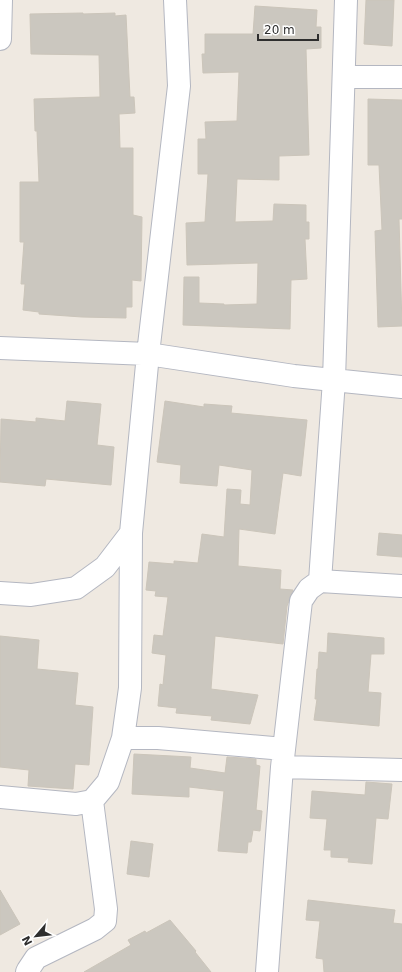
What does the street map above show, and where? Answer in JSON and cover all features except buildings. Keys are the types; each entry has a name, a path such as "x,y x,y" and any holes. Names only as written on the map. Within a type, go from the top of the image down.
{"street":[{"path":"0,39 1,0"},
{"path":"0,797 76,804 92,802 108,782 123,738 130,688 131,533 148,354 179,86 175,0"},
{"path":"320,581 334,380 346,0"},
{"path":"344,77 402,77"},
{"path":"0,348 148,354 294,376 402,387"},
{"path":"0,593 31,595 76,588 105,567 131,533"},
{"path":"267,972 283,758 301,601 310,589 320,581 402,586"},
{"path":"123,738 158,738 283,758 402,770"},
{"path":"27,972 36,958 95,929 105,921 106,909 92,802"}]}
